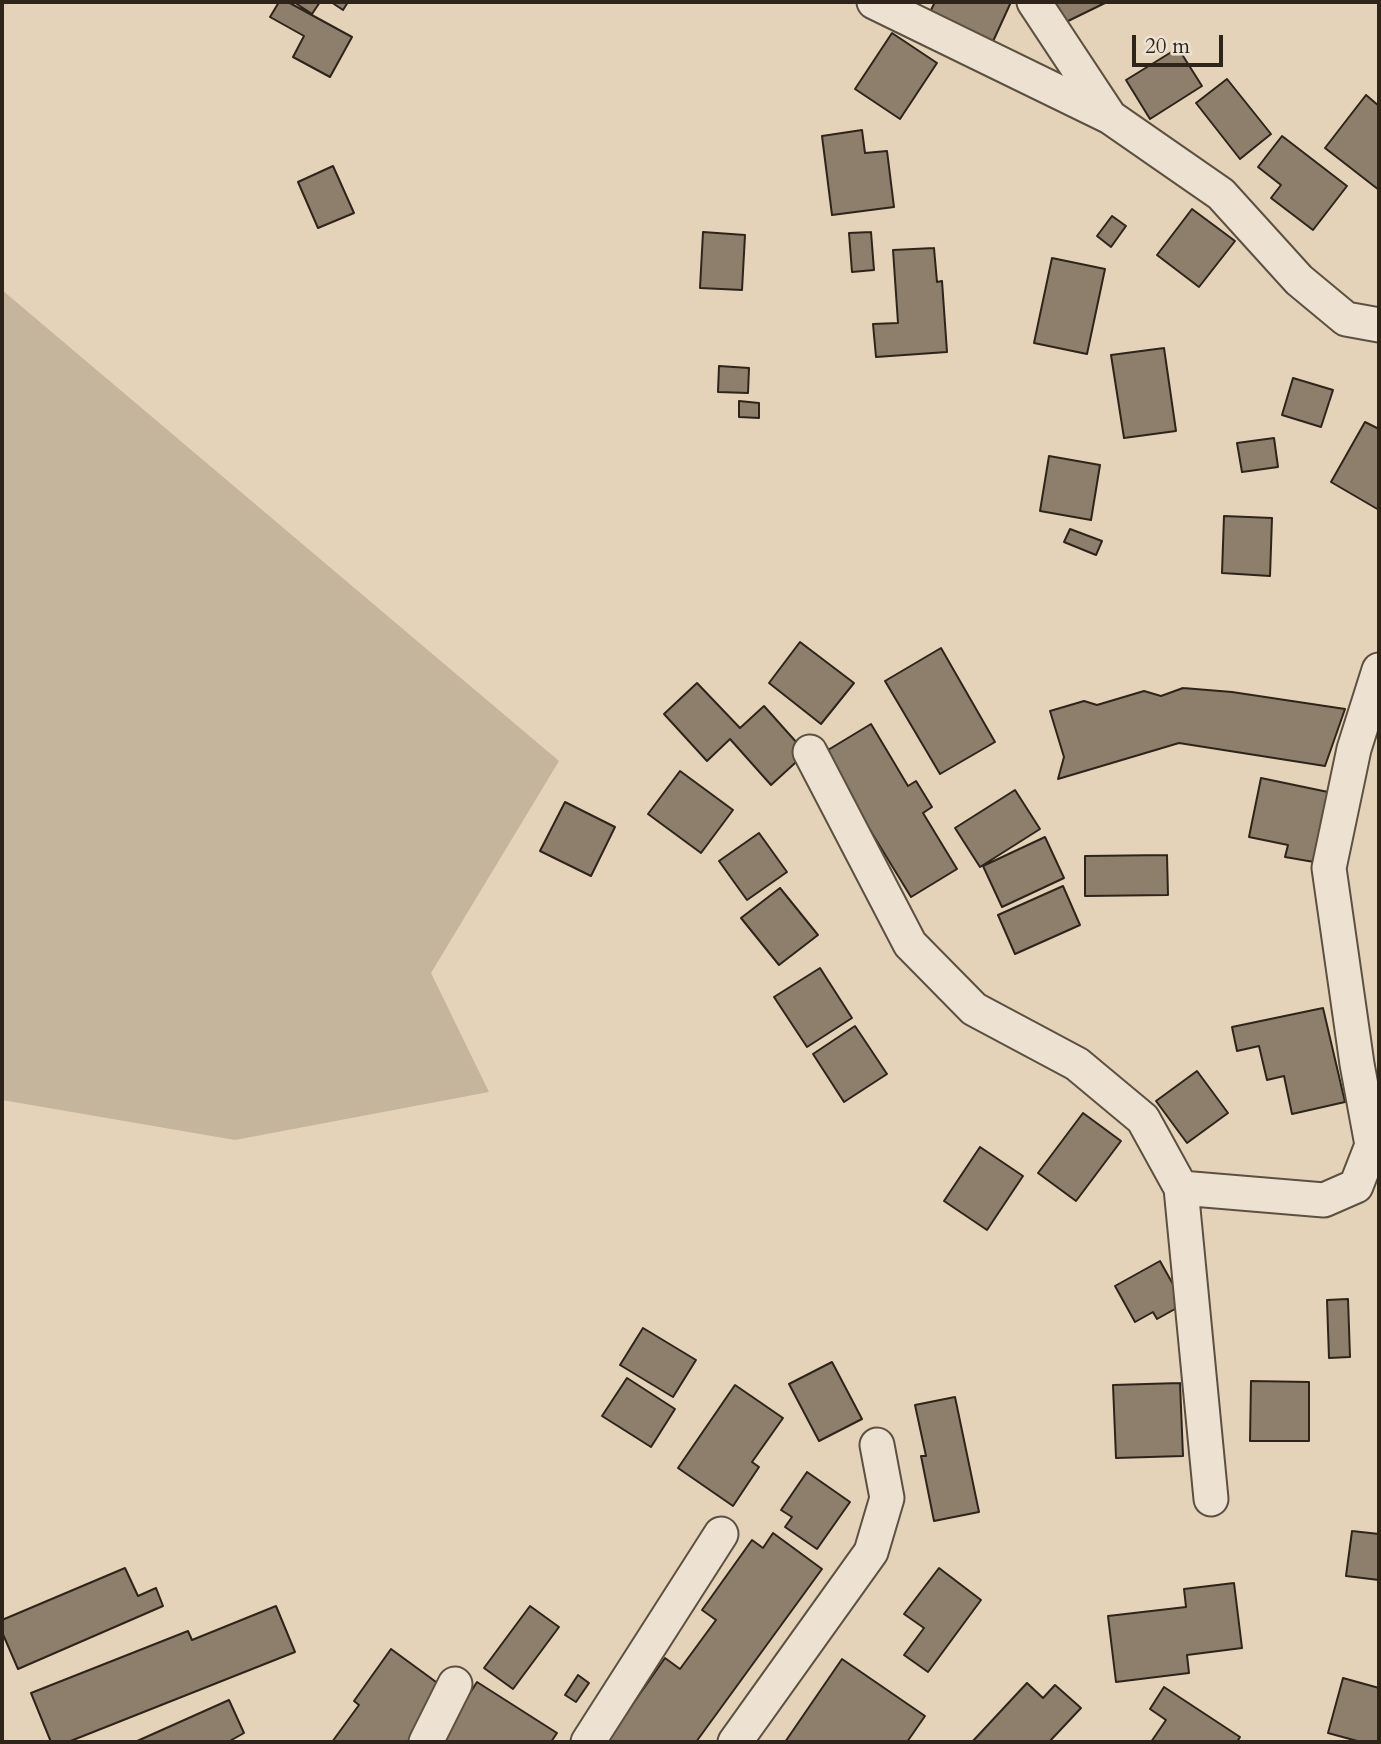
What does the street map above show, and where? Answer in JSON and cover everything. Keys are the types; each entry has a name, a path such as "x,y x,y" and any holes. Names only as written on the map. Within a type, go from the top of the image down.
{"street":[{"path":"874,2 1110,117 1221,194 1299,280 1346,319 1379,325"},
{"path":"1034,2 1110,117"},
{"path":"1181,1188 1324,1200 1356,1186 1372,1145 1357,1064 1329,868 1354,749 1379,670"},
{"path":"810,752 910,944 974,1009 1077,1064 1143,1119 1181,1188 1211,1499"},
{"path":"735,1742 871,1552 887,1498 877,1445"},
{"path":"588,1742 722,1534"},
{"path":"426,1742 456,1684"}],"shaded area":[{"path":"2,290 559,761 431,973 489,1092 235,1140 2,1100"}],"building":[{"path":"279,2 288,2 352,37 330,77 293,57 304,36 270,17"},
{"path":"294,2 320,2 312,14"},
{"path":"331,2 348,2 343,10"},
{"path":"935,2 1011,2 990,48 927,18"},
{"path":"1053,2 1107,2 1064,23"},
{"path":"892,33 937,63 900,119 855,89"},
{"path":"1178,48 1202,86 1150,119 1126,80"},
{"path":"1227,79 1271,134 1240,159 1196,103"},
{"path":"1366,95 1379,106 1379,190 1325,148"},
{"path":"862,130 865,153 887,151 894,207 832,215 822,136"},
{"path":"1282,136 1347,186 1313,230 1271,198 1281,185 1258,167"},
{"path":"333,166 354,213 318,228 298,182"},
{"path":"1192,209 1235,241 1199,287 1157,255"},
{"path":"1112,216 1126,226 1111,247 1097,236"},
{"path":"703,232 745,235 742,290 700,288"},
{"path":"871,232 874,270 852,272 849,233"},
{"path":"934,248 937,282 942,281 947,352 876,357 873,324 898,323 893,250"},
{"path":"1052,258 1105,269 1087,354 1034,343"},
{"path":"1164,348 1176,431 1124,438 1111,355"},
{"path":"719,366 749,368 748,393 718,392"},
{"path":"1293,378 1333,390 1321,427 1282,415"},
{"path":"739,401 759,403 759,418 739,417"},
{"path":"1365,422 1379,429 1379,510 1331,482"},
{"path":"1274,438 1278,467 1242,472 1237,443"},
{"path":"1049,456 1100,465 1091,520 1040,511"},
{"path":"1224,516 1272,518 1270,576 1222,573"},
{"path":"1070,529 1102,541 1096,555 1064,542"},
{"path":"800,642 854,683 821,724 769,683"},
{"path":"941,648 995,742 940,774 885,681"},
{"path":"697,683 740,728 764,706 806,753 771,785 730,739 707,761 664,714"},
{"path":"1183,688 1232,692 1345,709 1325,766 1179,743 1058,779 1064,757 1050,711 1084,701 1097,705 1144,691 1161,696"},
{"path":"871,724 908,786 916,781 932,807 923,813 957,869 911,897 823,753"},
{"path":"680,771 733,810 701,853 648,814"},
{"path":"1261,778 1328,792 1314,862 1285,857 1288,845 1249,837"},
{"path":"1015,790 1040,829 980,867 955,828"},
{"path":"565,802 615,827 591,876 540,851"},
{"path":"759,833 787,872 747,900 719,861"},
{"path":"1045,837 1064,878 1002,907 983,866"},
{"path":"1167,855 1168,895 1085,896 1085,856"},
{"path":"1063,886 1080,925 1015,954 998,915"},
{"path":"780,888 818,935 779,965 741,918"},
{"path":"820,968 852,1018 807,1047 774,997"},
{"path":"1323,1008 1345,1102 1292,1114 1284,1076 1267,1080 1259,1046 1237,1051 1232,1027"},
{"path":"855,1026 887,1074 844,1102 813,1054"},
{"path":"1197,1071 1228,1113 1187,1143 1156,1101"},
{"path":"1083,1113 1121,1141 1076,1201 1038,1173"},
{"path":"980,1147 1023,1176 987,1230 944,1201"},
{"path":"1160,1261 1184,1304 1157,1319 1153,1312 1135,1322 1115,1286"},
{"path":"1348,1299 1350,1357 1329,1358 1327,1300"},
{"path":"643,1328 696,1360 673,1397 620,1365"},
{"path":"832,1362 862,1419 819,1441 789,1384"},
{"path":"627,1378 675,1409 651,1447 602,1416"},
{"path":"1251,1381 1309,1382 1309,1441 1250,1441"},
{"path":"1180,1383 1183,1456 1116,1458 1113,1385"},
{"path":"735,1385 783,1418 752,1462 759,1467 733,1506 678,1468"},
{"path":"955,1397 979,1512 934,1521 921,1456 926,1456 915,1405"},
{"path":"807,1472 850,1502 817,1549 785,1527 792,1517 781,1510"},
{"path":"1352,1531 1379,1534 1379,1580 1346,1576"},
{"path":"773,1533 822,1569 696,1742 597,1742 609,1738 665,1658 680,1669 716,1620 702,1610 752,1540 763,1548"},
{"path":"125,1568 138,1596 156,1588 163,1606 18,1669 2,1632 2,1620"},
{"path":"939,1568 981,1600 928,1672 904,1655 924,1628 904,1614"},
{"path":"1234,1583 1242,1648 1187,1655 1189,1673 1116,1682 1108,1616 1186,1607 1184,1589"},
{"path":"276,1606 295,1652 68,1742 51,1742 31,1693 188,1631 192,1640"},
{"path":"530,1606 559,1627 513,1689 484,1668"},
{"path":"391,1649 447,1690 410,1742 332,1742 359,1705 354,1701"},
{"path":"842,1659 925,1716 907,1742 785,1742"},
{"path":"578,1675 589,1683 576,1702 565,1695"},
{"path":"1343,1678 1379,1688 1379,1742 1361,1742 1328,1733"},
{"path":"477,1682 557,1733 551,1742 439,1742"},
{"path":"1027,1683 1043,1698 1055,1685 1081,1708 1049,1742 972,1742"},
{"path":"1164,1687 1240,1737 1237,1742 1151,1742 1166,1720 1150,1709"},
{"path":"229,1700 244,1733 228,1742 135,1742"}]}
